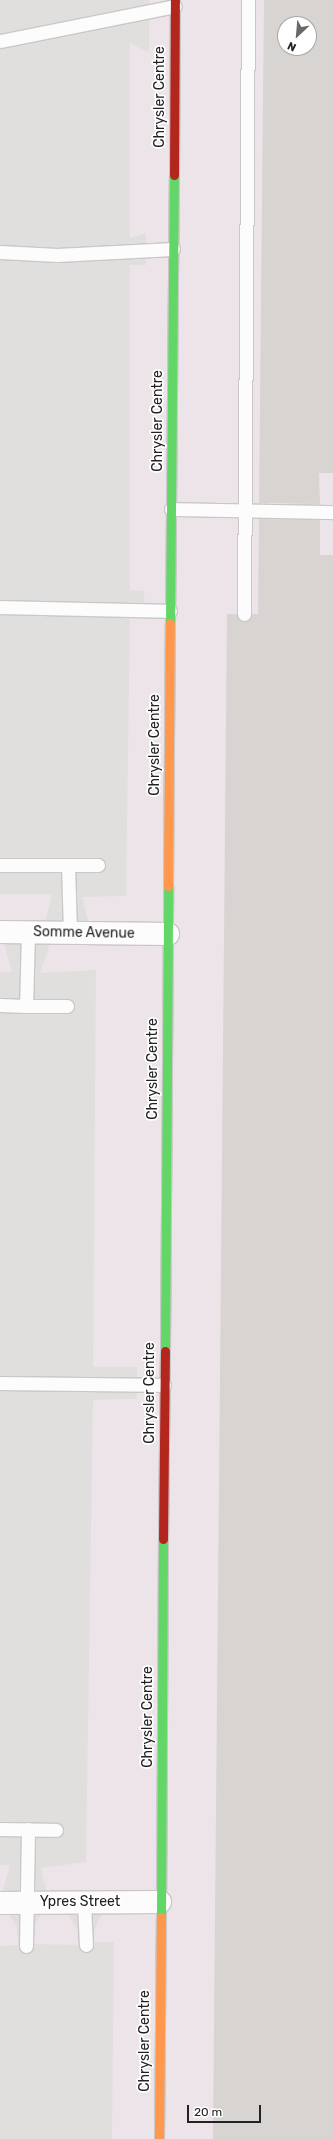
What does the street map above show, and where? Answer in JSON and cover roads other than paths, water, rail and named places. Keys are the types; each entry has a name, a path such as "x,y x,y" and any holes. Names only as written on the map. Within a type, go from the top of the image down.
{"street":[{"name":"Chrysler Centre","path":"158,2139 175,3"},
{"name":"Somme Avenue","path":"0,932 168,934"},
{"name":"Ypres Street","path":"0,1903 160,1902"}],"lane":[{"path":"244,614 248,0"},
{"path":"0,41 175,3"},
{"path":"0,252 57,255 173,249"},
{"path":"171,509 245,512 333,512"},
{"path":"0,607 170,611"},
{"path":"0,865 98,865"},
{"path":"68,865 70,933"},
{"path":"26,1006 28,932"},
{"path":"0,1005 67,1006"},
{"path":"0,1383 164,1385"},
{"path":"0,1829 56,1830"},
{"path":"26,1946 24,1903 28,1829"},
{"path":"84,1903 86,1945"}]}
